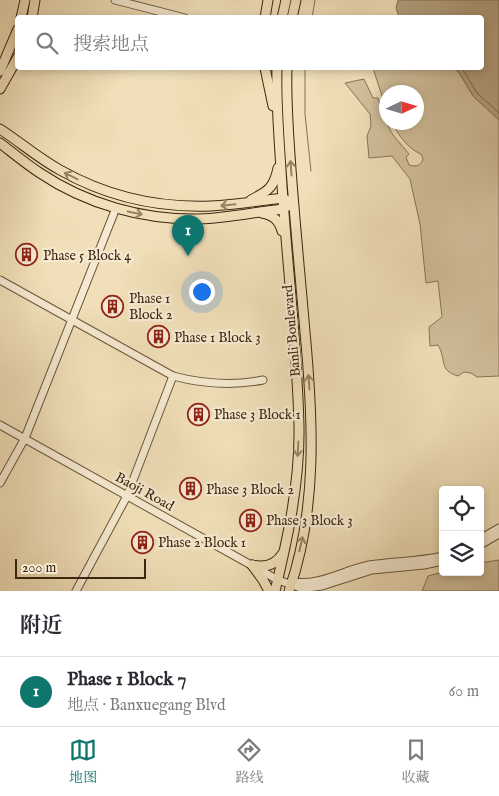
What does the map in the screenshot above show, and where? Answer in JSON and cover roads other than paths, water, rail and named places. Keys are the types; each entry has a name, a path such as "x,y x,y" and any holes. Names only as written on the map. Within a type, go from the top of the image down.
{"main road":[{"path":"23,15 26,0"},
{"path":"33,15 36,0"},
{"path":"266,15 268,0"},
{"path":"283,15 286,0"},
{"path":"293,15 296,0"},
{"path":"0,71 15,36"},
{"path":"1,89 15,63"},
{"path":"265,70 279,129"},
{"name":"Banli Boulevard","path":"276,591 291,523 296,484 299,428 283,209 277,70"},
{"name":"Banli Boulevard","path":"287,70 286,95 293,203 308,365 312,446 309,493 303,535 291,586"},
{"path":"0,121 14,138"},
{"path":"0,129 35,155 64,173 121,196 159,204 184,206 222,206 283,198 293,203"},
{"path":"2,145 40,174 64,188 116,208 148,215 186,219 217,218 283,209 293,203"},
{"path":"247,202 271,188 276,177 280,155"},
{"path":"248,213 265,214 274,218 280,225 286,243"},
{"path":"252,565 264,567 271,565 281,557 284,551"},
{"path":"252,565 264,580 269,591"}],"street":[{"path":"115,0 172,15"},
{"path":"0,483 25,438 116,208"},
{"path":"0,280 172,376 197,382 222,384 263,380"},
{"path":"78,590 127,496 172,376"},
{"name":"Baoji Road","path":"0,424 291,586"},
{"path":"484,537 499,528"},
{"path":"484,543 499,534"},
{"path":"291,586 314,582 371,565 439,557"},
{"path":"291,586 301,588 315,587 363,572 424,566 439,562"}],"water":[{"path":"398,0 499,0 499,120 473,96 457,70 484,70 484,15 398,15 396,8"}],"waterway":[{"path":"312,15 315,0"},
{"path":"305,70 305,114 311,171"}],"place":[{"name":"Phase 5 Block 4","path":"27,255"},
{"name":"Phase 1 Block 7","path":"188,256"},
{"name":"Phase 1 Block 2","path":"113,306"},
{"name":"Phase 1 Block 3","path":"158,337"},
{"name":"Phase 3 Block 1","path":"198,414"},
{"name":"Phase 3 Block 2","path":"190,489"},
{"name":"Phase 3 Block 3","path":"250,520"},
{"name":"Phase 2 Block 1","path":"142,542"}]}
